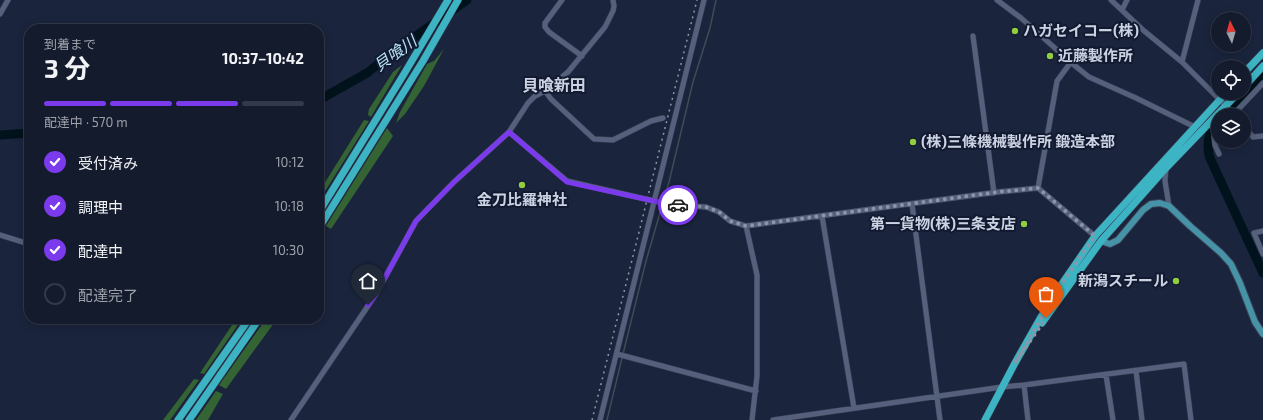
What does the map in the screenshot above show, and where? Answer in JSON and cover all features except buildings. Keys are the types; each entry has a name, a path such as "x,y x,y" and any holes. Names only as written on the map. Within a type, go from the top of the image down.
{"highway":[{"path":"324,204 448,0"},
{"path":"324,220 423,61 458,0"},
{"path":"1251,66 1263,53"},
{"path":"1251,79 1263,66"},
{"path":"985,420 1015,363 1057,291 1098,238 1219,100"},
{"path":"1098,238 1232,100"},
{"path":"178,420 245,324"},
{"path":"189,420 256,324"}],"main road":[{"path":"1098,238 1110,244 1118,240 1143,210 1152,204 1160,203 1170,206 1231,264 1255,322 1263,334"}],"street":[{"path":"0,14 8,0"},
{"path":"562,0 545,23 545,27 549,32 582,56"},
{"path":"291,420 376,294 416,221 454,182 509,132 528,103 535,96 545,91 568,72 605,27 613,11 613,0"},
{"path":"600,420 619,354 654,201 704,0"},
{"path":"997,0 1021,18 1089,77 1136,98 1194,127"},
{"path":"1111,0 1143,30 1182,62 1211,90"},
{"path":"1122,10 1126,0"},
{"path":"1182,62 1198,0"},
{"path":"973,36 994,193"},
{"path":"1038,188 1057,81 1071,62"},
{"path":"1239,108 1263,82"},
{"path":"545,91 551,99 594,139 613,140 651,121 663,118"},
{"path":"1221,100 1227,107"},
{"path":"509,132 567,182 675,205 706,207 719,212 730,221 746,226 1038,188 1098,238"},
{"path":"1251,135 1253,138 1263,136"},
{"path":"1216,148 1219,154"},
{"path":"1166,168 1165,181 1170,206"},
{"path":"912,204 940,420"},
{"path":"822,216 854,408"},
{"path":"746,226 758,275 757,370 752,420"},
{"path":"1263,231 1254,233 1263,254"},
{"path":"0,235 24,242"},
{"path":"619,354 756,391"},
{"path":"773,420 1002,387 1024,386 1184,364 1191,420"},
{"path":"1136,371 1142,420"},
{"path":"1106,375 1114,420"},
{"path":"1024,386 1028,420"}],"green space":[{"path":"444,49 424,86 405,114 396,123 400,112 427,64 434,61"},
{"path":"402,65 371,117 368,115 369,109 393,72"},
{"path":"364,120 369,121 324,193 324,184"},
{"path":"387,128 393,136 331,229 326,226"},
{"path":"233,324 239,324 204,374 200,373"},
{"path":"262,324 273,324 226,389 219,385"},
{"path":"194,379 199,380 170,420 163,420"},
{"path":"216,391 223,394 208,420 196,420"}],"waterway":[{"name":"貝喰川","path":"324,97 367,73 396,50 467,0"},
{"path":"623,354 646,261 669,182 693,82 710,28 716,0"},
{"path":"1233,108 1263,76"},
{"name":"貝喰川","path":"0,135 24,133"},
{"path":"1211,133 1208,146 1209,156 1263,273"},
{"path":"607,420 622,358"}],"railway":[{"path":"592,420 697,0"}],"way so far":[{"path":"678,205 706,207 719,212 730,221 746,226 1038,188 1095,236 1057,291 1015,363 1046,318"}],"place":[{"name":"ハガセイコー(株)","path":"1015,31"},
{"name":"近藤製作所","path":"1050,56"},
{"name":"(株)三條機械製作所 鍛造本部","path":"913,142"},
{"name":"金刀比羅神社","path":"522,185"},
{"name":"第一貨物(株)三条支店","path":"1024,224"},
{"name":"新潟スチール","path":"1176,281"}],"district":[{"name":"貝喰新田","path":"554,85"}],"route":[{"path":"368,305 376,294 416,221 454,182 509,132 567,182 678,205"}]}
